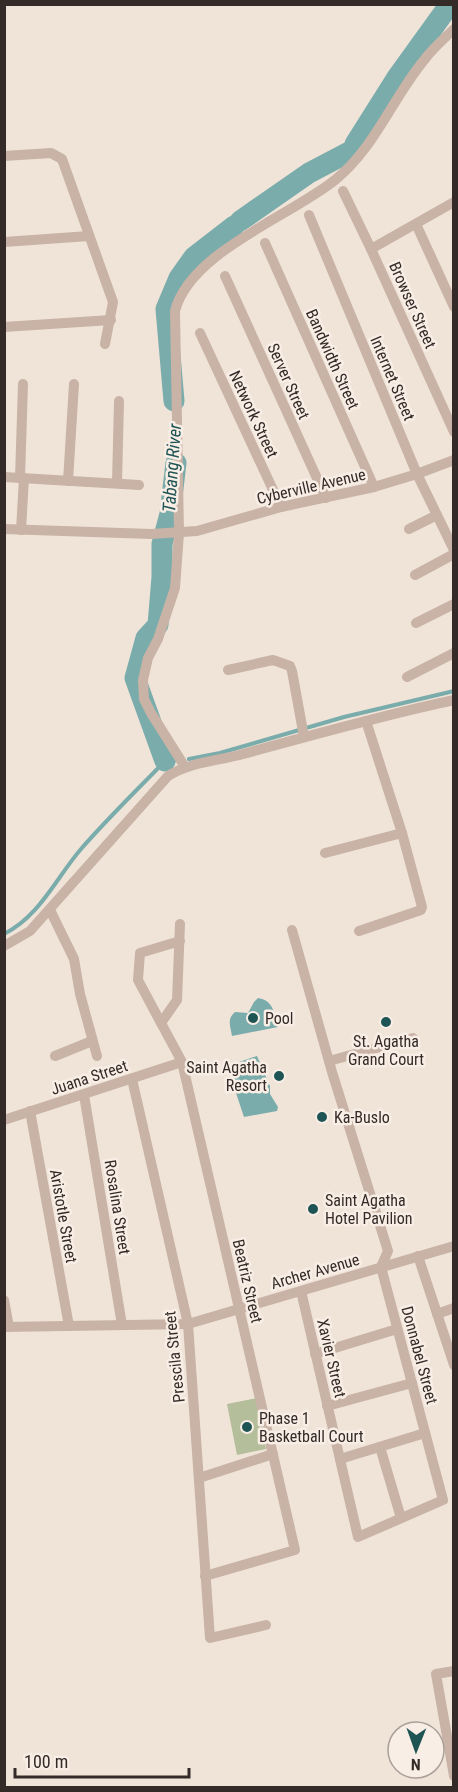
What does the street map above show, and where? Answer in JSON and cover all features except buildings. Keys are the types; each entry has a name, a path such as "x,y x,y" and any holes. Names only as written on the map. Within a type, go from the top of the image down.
{"street":[{"path":"185,767 144,699 143,680 148,658 158,639 176,588 175,311 178,298 199,270 246,236 304,203 351,166 425,59 453,29"},
{"path":"4,156 51,153 62,159 113,302 105,344"},
{"name":"Browser Street","path":"343,191 453,432"},
{"path":"371,249 453,202"},
{"name":"Internet Street","path":"309,215 417,474 453,552"},
{"path":"416,224 453,307"},
{"path":"4,242 89,236"},
{"name":"Bandwidth Street","path":"265,243 374,487"},
{"name":"Server Street","path":"225,276 326,498"},
{"path":"4,327 111,320"},
{"name":"Network Street","path":"200,333 281,507"},
{"path":"21,530 23,384"},
{"path":"68,481 74,384"},
{"path":"117,483 119,401"},
{"name":"Cyberville Avenue","path":"4,529 151,534 197,531 281,507 374,487 453,460"},
{"path":"4,477 139,484"},
{"path":"409,529 437,515"},
{"path":"415,575 453,552"},
{"path":"416,623 453,604"},
{"path":"407,677 453,653"},
{"path":"228,670 273,660 290,666 304,736"},
{"path":"4,946 30,931 168,776 185,767 453,700"},
{"path":"359,931 421,910 422,907 402,832 366,721"},
{"path":"325,853 402,832"},
{"path":"50,910 74,959 80,994 97,1056"},
{"path":"161,1023 177,1000 180,924"},
{"path":"292,930 329,1061 388,1251 381,1268"},
{"name":"Beatriz Street","path":"180,941 140,953 138,980 182,1062 295,1550 205,1576"},
{"path":"329,1061 413,1038"},
{"path":"55,1056 92,1041"},
{"name":"Juana Street","path":"4,1120 182,1062"},
{"name":"Prescila Street","path":"132,1079 188,1324 210,1638 266,1625"},
{"name":"Rosalina Street","path":"84,1095 122,1325"},
{"name":"Aristotle Street","path":"30,1111 69,1326"},
{"name":"Archer Avenue","path":"7,1327 188,1324 453,1246"},
{"path":"418,1256 452,1358"},
{"name":"Donnabel Street","path":"358,1537 443,1500 381,1268"},
{"name":"Xavier Street","path":"301,1291 358,1537"},
{"path":"4,1300 7,1327"},
{"path":"437,1314 453,1308"},
{"path":"315,1354 397,1329"},
{"path":"327,1406 412,1383"},
{"path":"340,1459 425,1433"},
{"path":"380,1447 401,1518"},
{"path":"199,1478 273,1454"},
{"path":"453,1671 436,1674 449,1724 453,1770"}],"green space":[{"name":"Phase 1 Basketball Court","path":"257,1398 266,1449 237,1455 227,1404"}],"water":[{"name":"Pool","path":"258,998 270,1005 278,1027 232,1036 230,1022 232,1015 235,1012 248,1013"},
{"path":"257,1056 270,1086 270,1094 278,1107 277,1111 244,1117 227,1066"}],"waterway":[{"name":"Tabang River","path":"355,144 396,79 445,11 454,5"},
{"name":"Tabang River","path":"240,221 309,173 349,152"},
{"name":"Tabang River","path":"174,401 166,309 179,278 194,257 234,226"},
{"name":"Tabang River","path":"165,761 135,678 146,638 158,625 162,544 170,514 176,463"},
{"path":"189,759 220,753 344,717 454,691"},
{"path":"4,934 17,926 38,907 81,849 165,761 174,761"}],"place":[{"name":"Pool","path":"253,1018"},
{"name":"St. Agatha Grand Court","path":"386,1022"},
{"name":"Saint Agatha Resort","path":"279,1076"},
{"name":"Ka-Buslo","path":"322,1117"},
{"name":"Saint Agatha Hotel Pavilion","path":"313,1209"},
{"name":"Phase 1 Basketball Court","path":"247,1427"}]}
